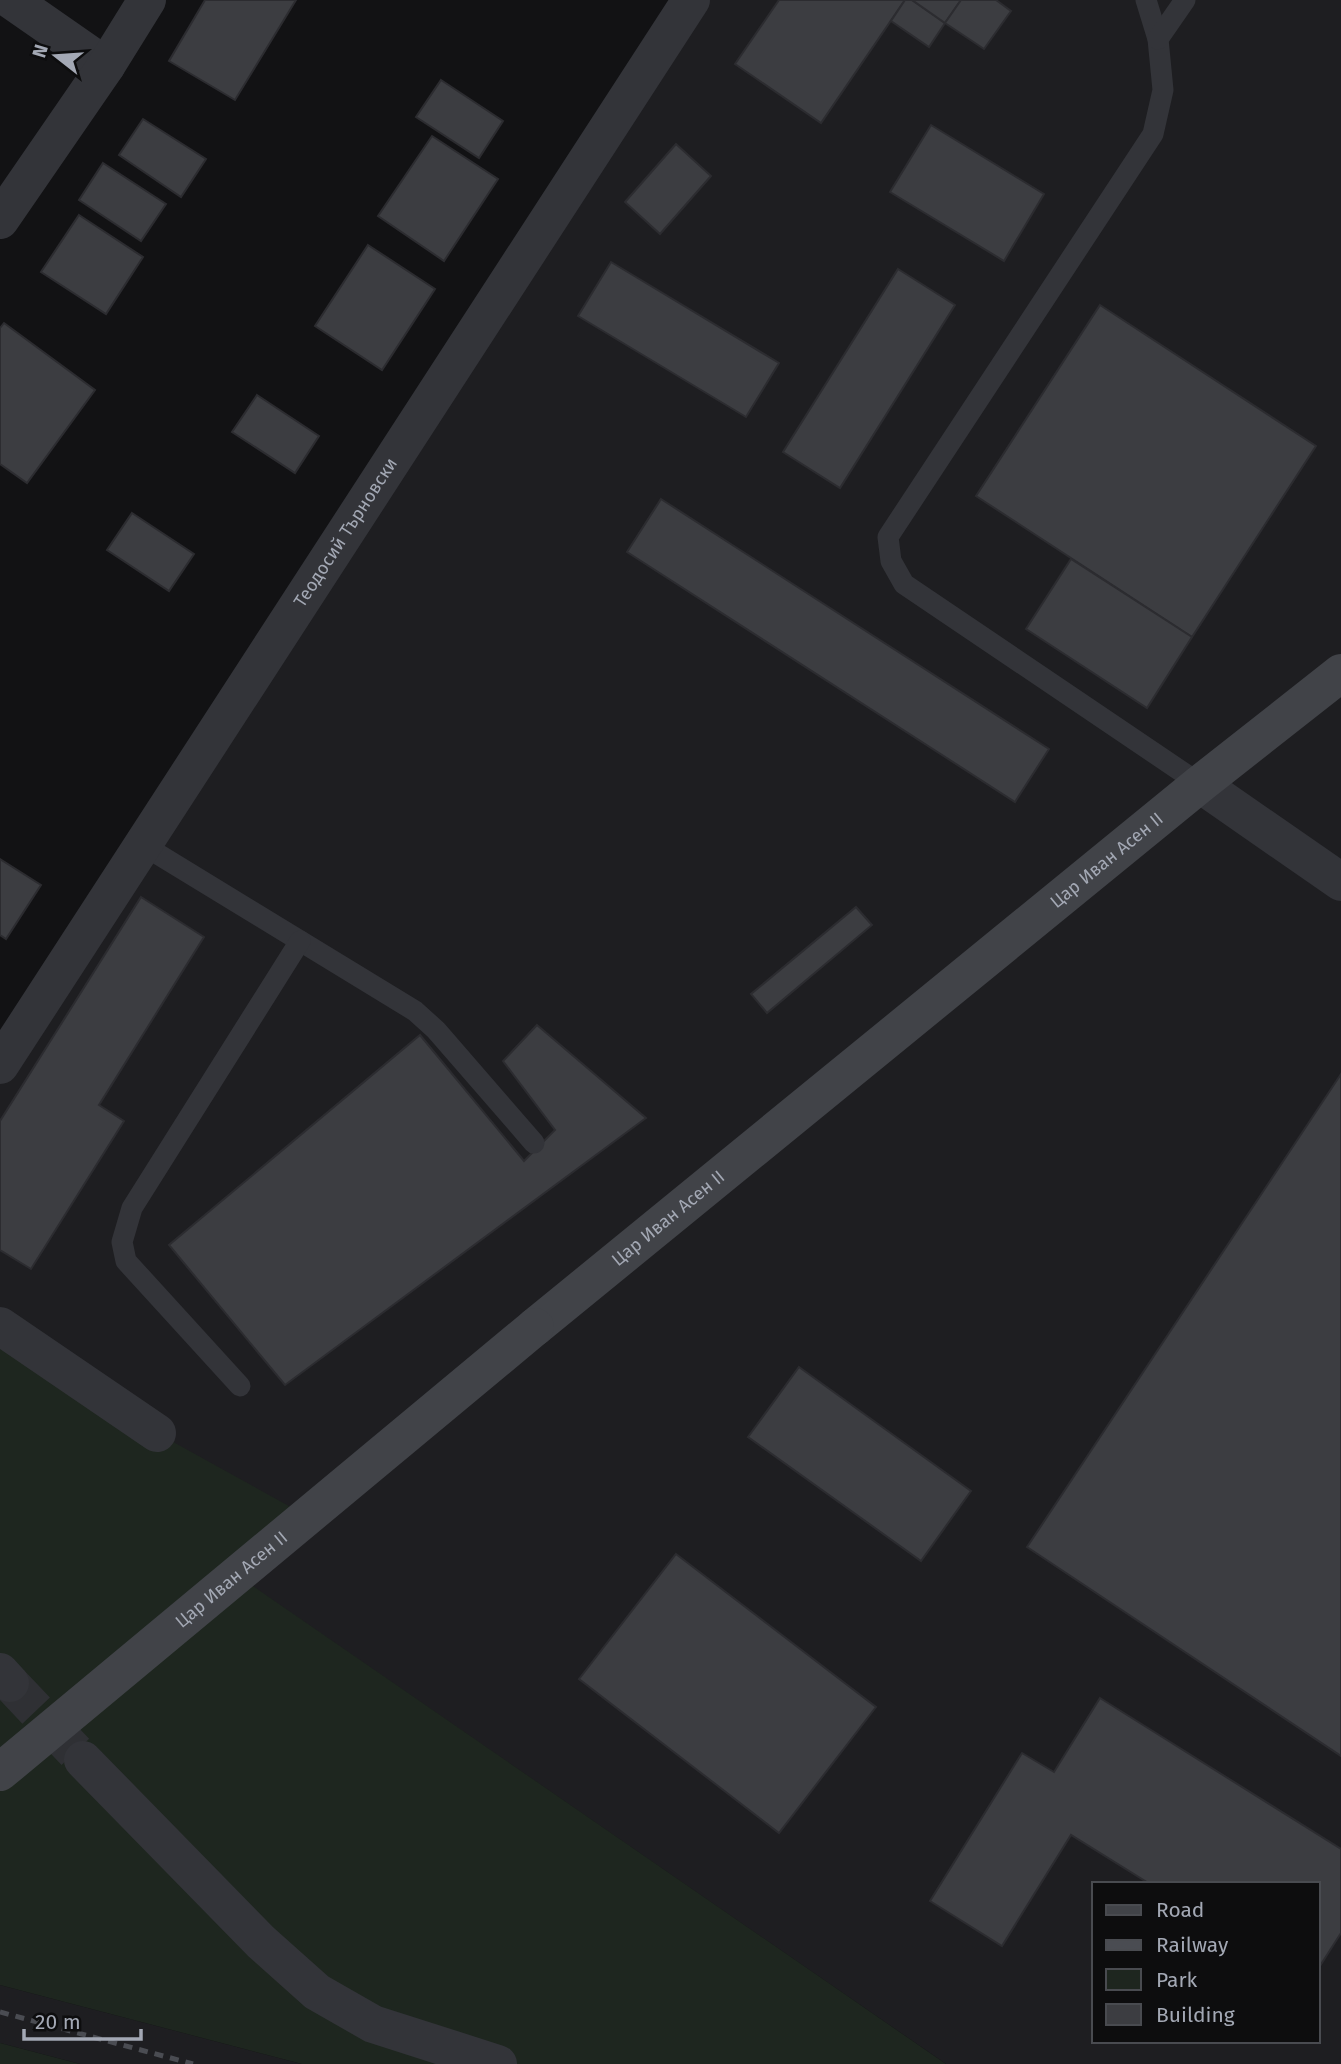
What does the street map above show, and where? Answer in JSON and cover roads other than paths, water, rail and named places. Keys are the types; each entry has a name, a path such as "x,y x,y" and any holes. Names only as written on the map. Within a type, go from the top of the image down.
{"main road":[{"name":"Цар Иван Асен II","path":"0,1772 535,1327 1200,784 1341,673"}],"street":[{"path":"11,0 106,66"},
{"path":"0,220 106,66 147,0"},
{"name":"Теодосий Търновски","path":"0,1065 691,0"},
{"path":"1200,784 1341,882"},
{"path":"0,1326 158,1433"},
{"path":"83,1760 261,1942 317,1993 373,2024 498,2064"}],"lane":[{"path":"1146,0 1158,39 1163,90 1153,134 888,537 891,561 904,584 1200,784"},
{"path":"1158,39 1185,0"},
{"path":"143,845 415,1011 436,1030 534,1143"},
{"path":"240,1386 126,1261 122,1242 132,1209 300,941"}],"tunnel":[{"path":"10,1683 83,1760"}],"railway":[{"path":"0,2012 193,2064"}]}
